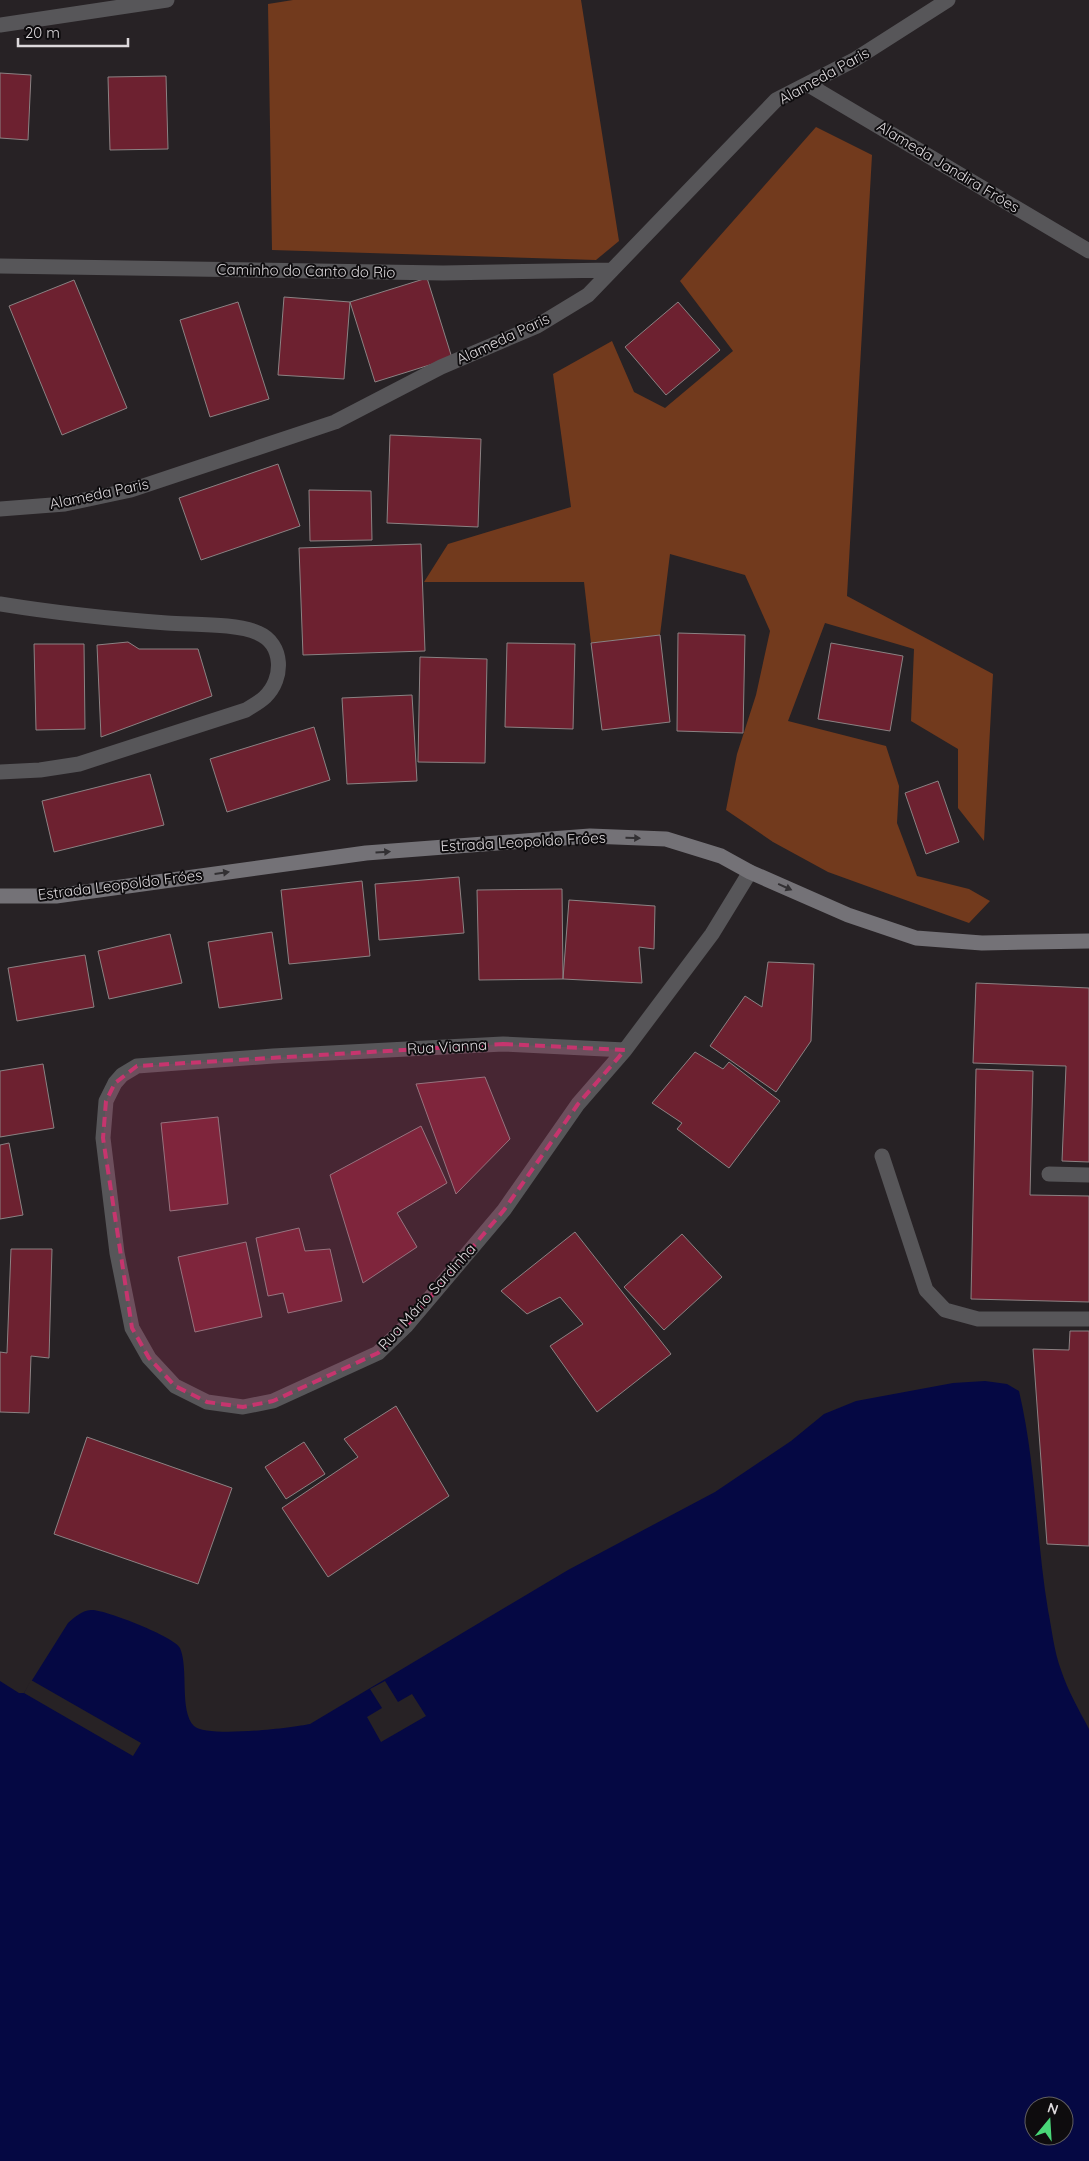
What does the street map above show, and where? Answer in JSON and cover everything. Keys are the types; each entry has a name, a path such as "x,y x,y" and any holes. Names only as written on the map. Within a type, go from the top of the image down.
{"street":[{"path":"0,25 167,0"},
{"name":"Alameda Paris","path":"0,509 65,504 131,490 335,422 441,367 537,326 588,295 776,100 854,60 948,0"},
{"name":"Alameda Jandira Fróes","path":"807,84 1089,251"},
{"name":"Caminho do Canto do Rio","path":"0,266 443,273 612,270"},
{"path":"0,604 150,622 238,628 258,632 270,641 277,651 279,663 276,679 266,696 246,710 79,764 40,770 0,772"},
{"name":"Estrada Leopoldo Fróes","path":"0,896 56,896 366,853 590,836 666,839 721,856 750,872 848,915 916,938 982,943 1089,940"},
{"path":"625,1050 712,934 750,872"},
{"name":"Rua Vianna","path":"102,1138 106,1101 114,1083 122,1075 137,1066 273,1056 503,1044 625,1050"},
{"name":"Rua Mário Sardinha","path":"102,1138 117,1254 132,1328 149,1358 175,1386 207,1402 243,1407 273,1401 378,1353 406,1325 504,1210 578,1104 625,1050"},
{"path":"882,1156 926,1290 946,1310 978,1320 1089,1320"},
{"path":"1049,1174 1089,1175"}],"highlighted area":[{"path":"503,1044 625,1050 578,1104 504,1210 407,1325 378,1353 273,1401 243,1407 207,1402 175,1386 149,1358 132,1328 103,1138 106,1101 115,1083 137,1066"}],"shaded area":[{"path":"293,0 581,0 619,241 596,260 272,250 268,4"},
{"path":"816,127 872,155 847,596 993,674 984,841 958,808 958,749 911,721 914,649 825,623 788,721 886,746 899,786 897,823 917,876 969,889 990,901 969,923 828,872 773,842 726,810 737,754 756,695 770,631 745,575 670,554 660,635 591,643 584,582 424,582 448,544 571,507 553,374 612,341 634,392 665,408 733,351 680,281"},
{"path":"985,1381 1007,1384 1019,1391 1029,1445 1044,1583 1055,1648 1067,1685 1089,1729 1089,2161 0,2161 0,1681 19,1693 24,1693 68,1623 81,1613 91,1610 110,1614 138,1624 166,1637 180,1648 184,1667 185,1700 189,1719 194,1726 202,1730 231,1732 268,1730 310,1724 568,1570 715,1492 791,1441 824,1414 856,1401 953,1383"}],"pier":[{"path":"31,1680 141,1743 133,1756 24,1693"},
{"path":"385,1681 398,1702 412,1694 426,1716 381,1742 367,1717 382,1708 370,1689"}],"building":[{"path":"0,73 31,75 28,140 0,138"},
{"path":"166,76 168,149 110,150 108,77"},
{"path":"427,278 452,358 375,382 350,302"},
{"path":"74,280 127,408 62,435 9,306"},
{"path":"284,297 350,302 344,379 278,375"},
{"path":"238,302 269,399 210,417 180,320"},
{"path":"678,302 720,350 666,395 625,347"},
{"path":"390,435 481,439 478,527 387,523"},
{"path":"278,464 300,526 201,560 179,498"},
{"path":"309,490 371,491 372,540 310,541"},
{"path":"421,544 425,651 303,655 299,548"},
{"path":"678,633 745,635 743,733 677,731"},
{"path":"660,635 670,722 602,730 591,643"},
{"path":"128,642 139,649 198,649 212,696 101,737 97,645"},
{"path":"507,643 575,644 573,729 505,727"},
{"path":"831,643 903,656 890,731 818,719"},
{"path":"34,644 84,644 85,729 36,730"},
{"path":"420,657 487,659 485,763 418,762"},
{"path":"412,695 417,781 347,784 342,698"},
{"path":"314,727 330,780 227,812 210,759"},
{"path":"150,774 164,825 54,852 42,801"},
{"path":"938,781 959,842 926,854 905,793"},
{"path":"459,877 464,933 379,940 375,884"},
{"path":"362,881 370,956 289,964 281,890"},
{"path":"562,889 563,979 479,980 477,890"},
{"path":"569,900 655,906 654,949 639,947 642,983 563,979"},
{"path":"272,932 282,999 219,1008 208,942"},
{"path":"170,934 182,983 109,999 98,951"},
{"path":"85,955 94,1007 17,1021 8,968"},
{"path":"768,962 814,964 811,1041 776,1092 710,1046 745,996 762,1007"},
{"path":"976,983 1089,988 1089,1162 1062,1161 1066,1066 973,1063"},
{"path":"695,1052 723,1069 729,1062 780,1101 729,1168 677,1129 682,1123 652,1103"},
{"path":"43,1064 54,1128 0,1137 0,1071"},
{"path":"976,1069 1033,1071 1030,1195 1089,1196 1089,1302 971,1299"},
{"path":"485,1077 510,1139 456,1194 416,1084"},
{"path":"218,1117 228,1204 170,1211 161,1123"},
{"path":"421,1126 447,1183 397,1213 417,1247 363,1283 330,1175"},
{"path":"9,1143 23,1215 0,1219 0,1145"},
{"path":"299,1228 305,1251 330,1249 342,1301 288,1313 283,1293 268,1296 256,1238"},
{"path":"575,1232 671,1354 597,1412 550,1346 583,1324 560,1297 527,1314 501,1291"},
{"path":"682,1234 722,1277 664,1330 624,1287"},
{"path":"246,1242 262,1317 195,1332 178,1257"},
{"path":"11,1249 52,1249 49,1358 31,1356 29,1413 0,1412 0,1352 7,1353"},
{"path":"1070,1331 1089,1331 1089,1546 1047,1544 1033,1349 1069,1350"},
{"path":"396,1406 449,1496 328,1577 282,1508 358,1457 344,1439"},
{"path":"87,1437 232,1488 198,1584 54,1534"},
{"path":"304,1442 325,1474 286,1499 265,1467"}]}
